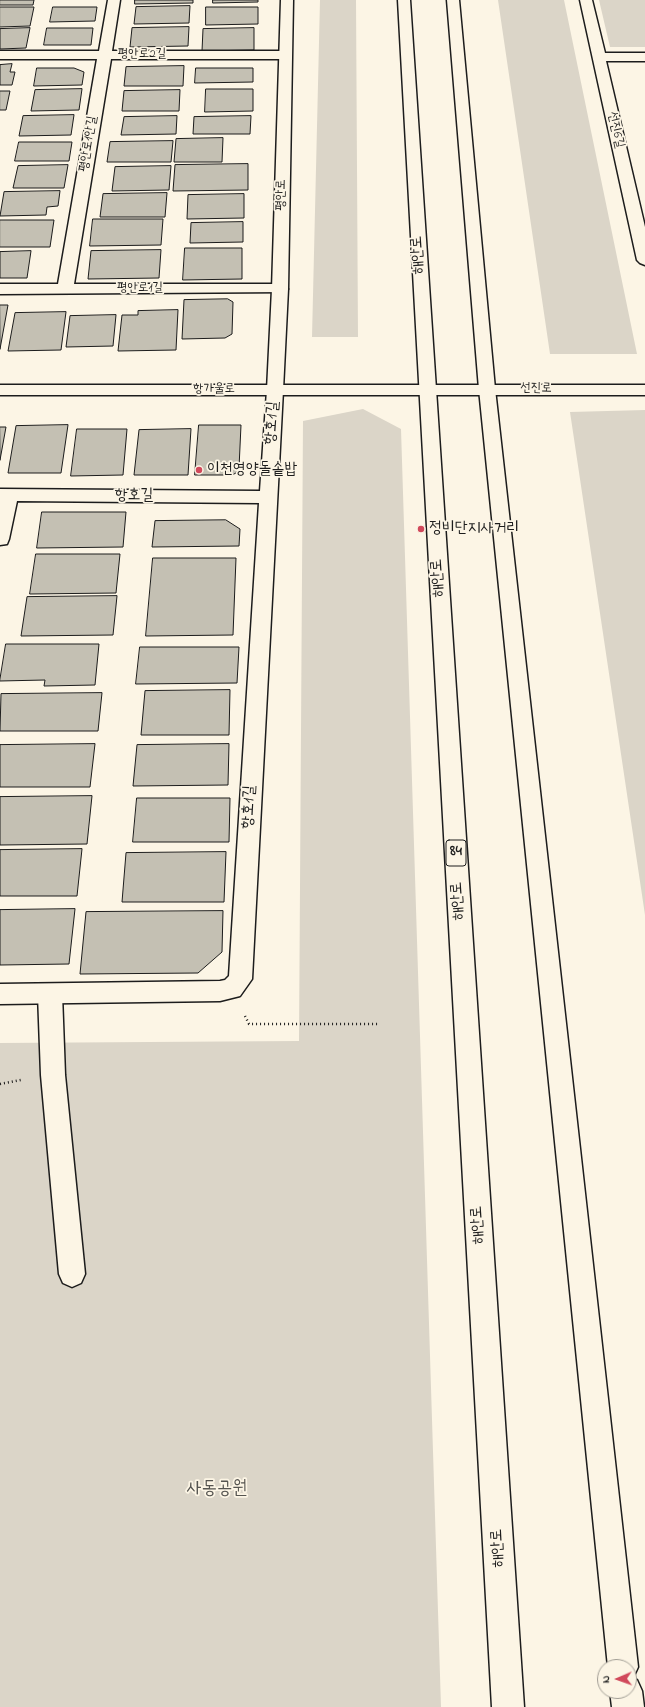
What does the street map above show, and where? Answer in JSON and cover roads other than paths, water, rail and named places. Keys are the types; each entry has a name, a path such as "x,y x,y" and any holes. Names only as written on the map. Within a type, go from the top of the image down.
{"main road":[{"name":"평안로1안길","path":"64,289 103,55 114,0"},
{"name":"평안로","path":"275,390 280,288 284,55 287,0"},
{"name":"해안로","path":"404,0 508,1707"},
{"path":"453,0 487,389 622,1659"},
{"name":"선진6길","path":"586,0 645,260"},
{"name":"평안로2길","path":"0,54 284,55"},
{"path":"598,57 645,57"},
{"name":"평안로1길","path":"0,289 280,288"},
{"name":"항가울로","path":"0,390 428,390"},
{"name":"항호1길","path":"50,994 220,991 232,989 240,979 275,390"},
{"name":"선진로","path":"428,390 645,390"},
{"path":"0,539 4,495"},
{"name":"항호길","path":"4,495 268,497"},
{"path":"0,994 50,994 53,1075 72,1274"}],"place":[{"name":"이천영양돌솥밥","path":"199,470"},
{"name":"정비단지사거리","path":"421,529"}],"park label":[{"name":"사동공원","path":"217,1490"}]}
